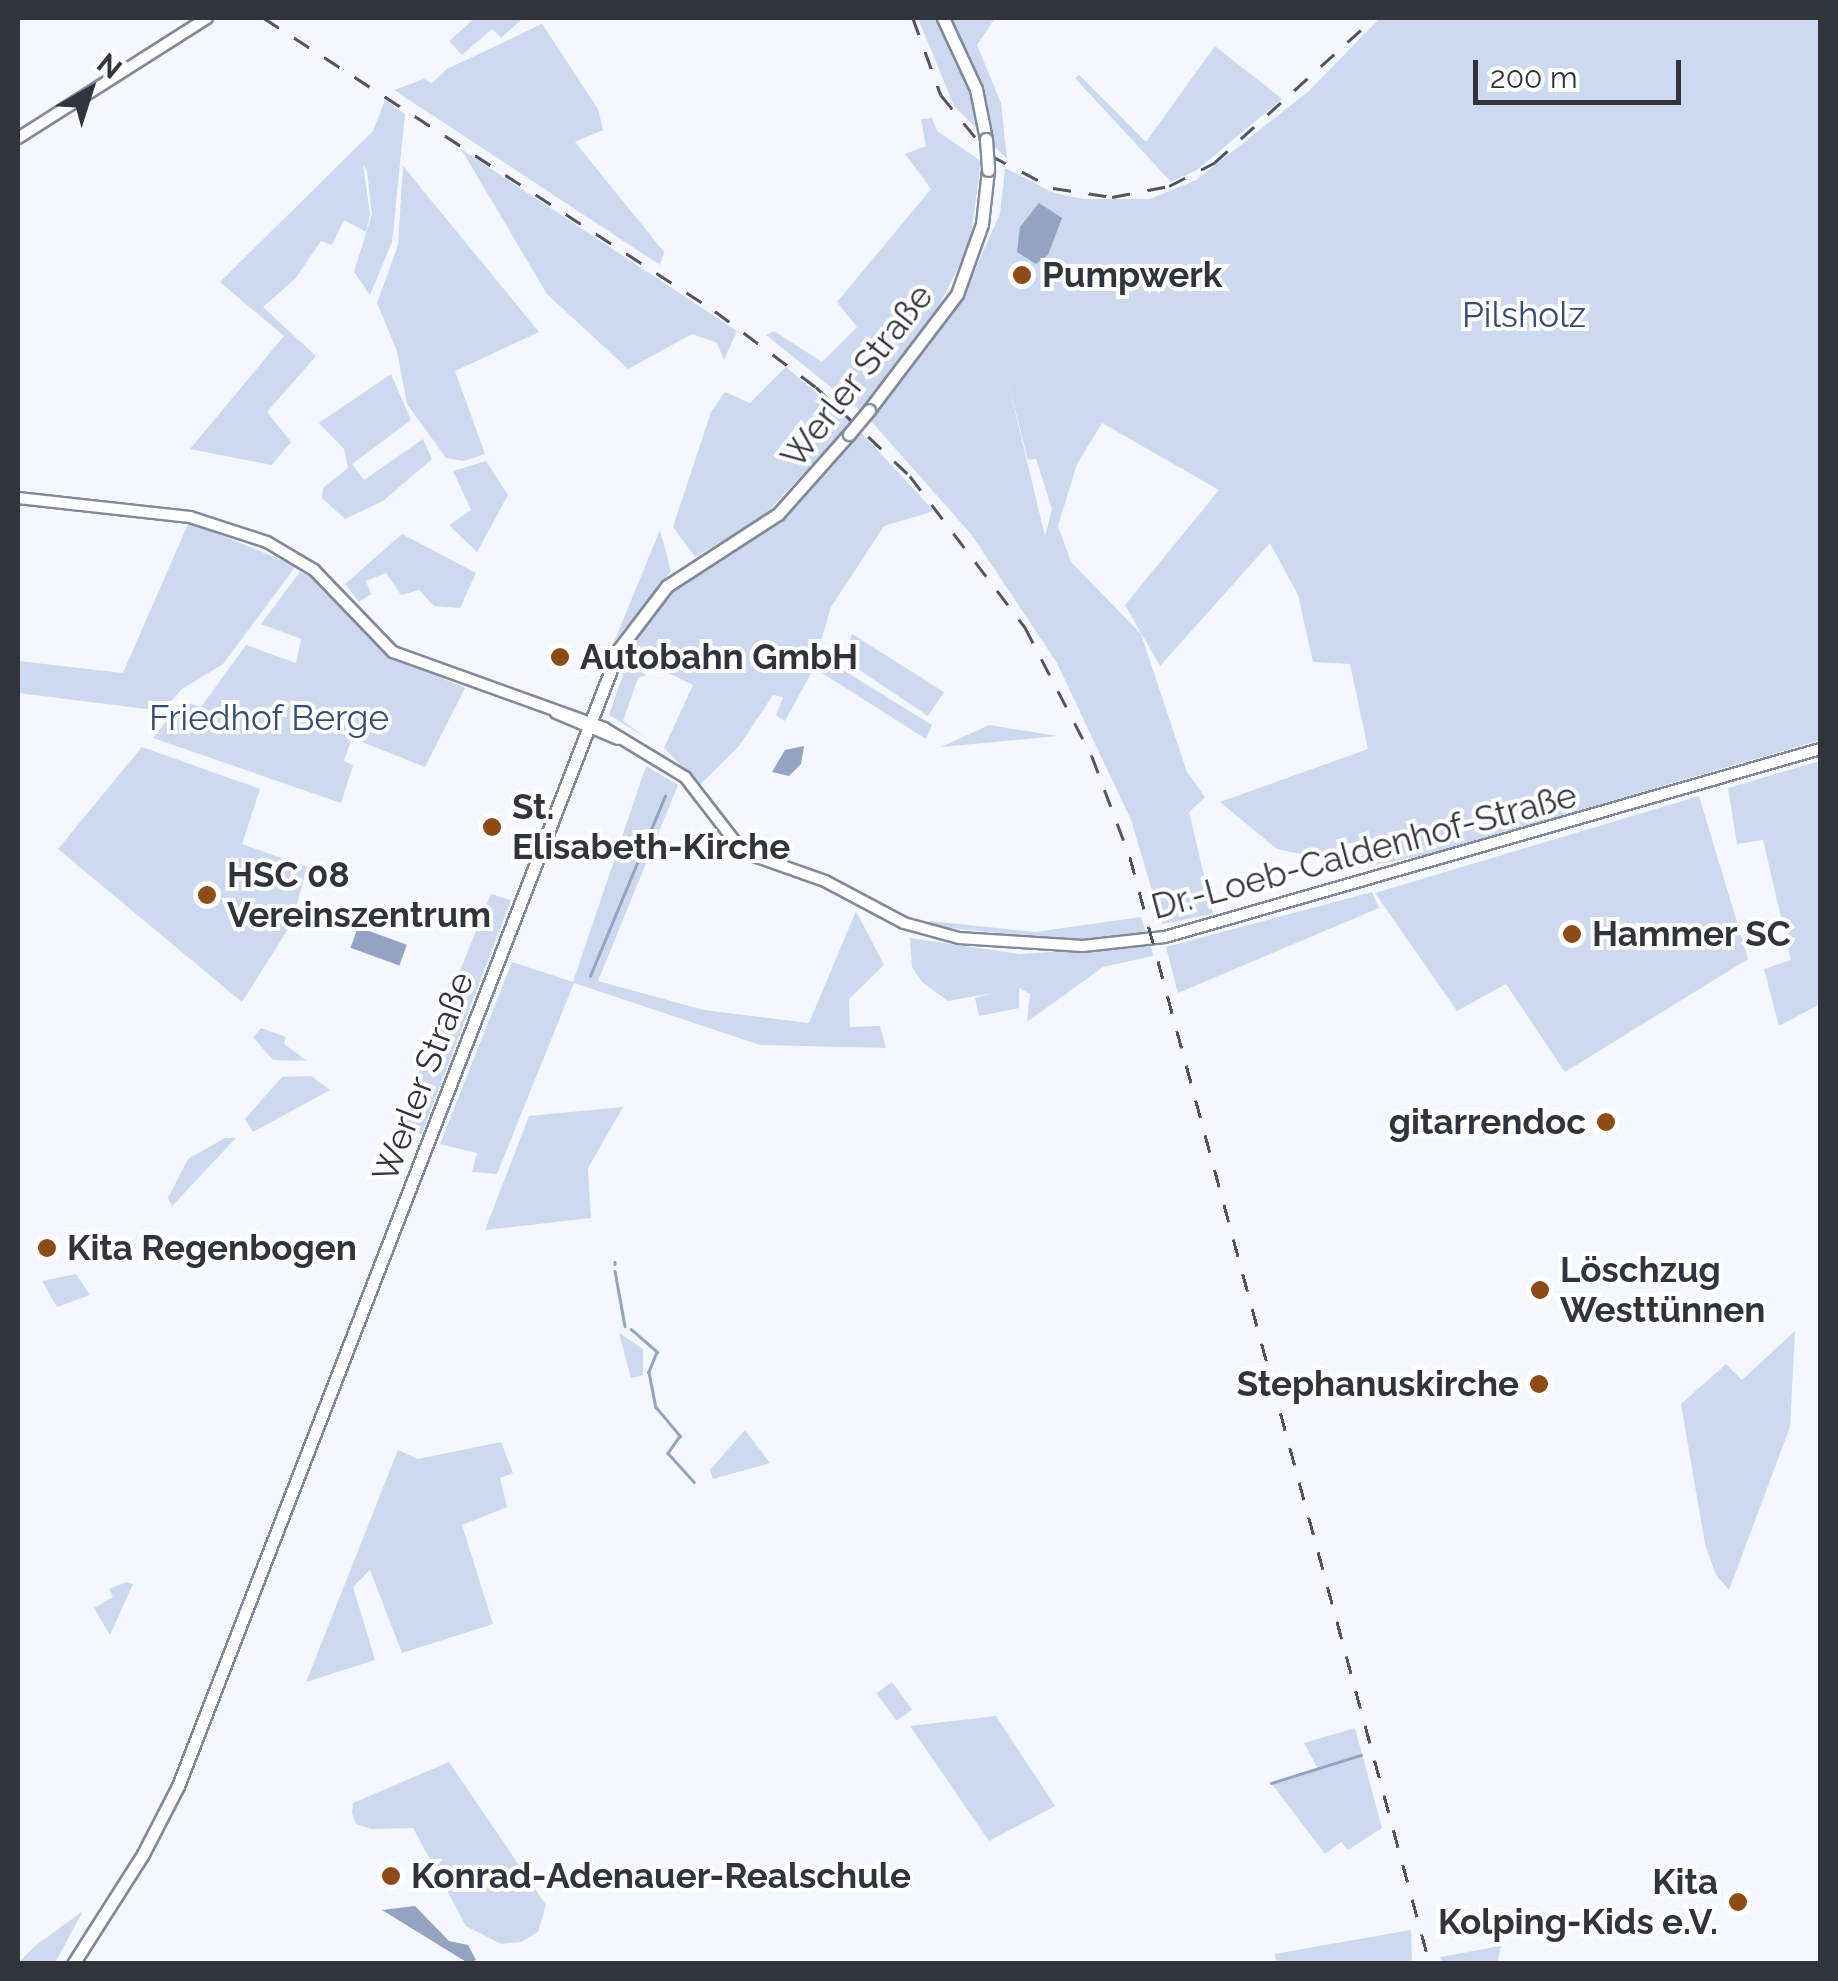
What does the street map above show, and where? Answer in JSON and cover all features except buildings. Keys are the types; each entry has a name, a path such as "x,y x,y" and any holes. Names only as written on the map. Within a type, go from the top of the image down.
{"main road":[{"path":"18,138 206,18"},
{"name":"Werler Straße","path":"73,1964 144,1854 178,1786 618,649 659,593 778,514 869,410 957,294 982,224 988,170 976,88 944,18"},
{"name":"Dr.-Loeb-Caldenhof-Straße","path":"18,498 190,517 249,534 314,570 393,652 548,708 619,739 685,776 722,833 753,857 825,882 928,932 1070,946 1147,940 1253,915 1820,749"}],"green space":[{"path":"475,18 523,18 501,38 492,29 462,55 449,41"},
{"path":"918,18 995,18 977,45 1001,103 1007,159 954,106"},
{"name":"Pilsholz","path":"1380,18 1820,18 1820,740 1425,855 1349,870 1347,863 1420,829 1336,846 1337,852 1319,858 1277,849 1220,802 1368,749 1350,664 1313,662 1298,595 1270,543 1160,666 1125,605 1219,490 1102,423 1077,464 1058,526 1071,562 1141,634 1187,772 1205,797 1189,812 1213,914 1162,924 1131,820 1057,663 971,534 870,420 962,299 1000,214 1005,168 1054,193 1084,199 1150,199 1196,180 1309,91","holes":["1007,378 1028,460 1036,459 1052,509 1045,536"]},
{"path":"542,24 598,109 603,130 575,142 664,252 660,265 394,90 424,79 432,83 447,69"},
{"path":"1215,46 1282,99 1197,170 1171,182 1075,78 1079,75 1146,142"},
{"path":"385,100 405,114 392,242 370,295 354,272 372,214 363,164 370,214 366,232 344,220 332,245 321,241 295,279 263,307 316,356 267,412 291,442 272,465 190,449 284,336 220,282 373,131"},
{"path":"932,118 937,131 981,161 970,244 928,328 862,412 766,335 774,331 822,362 857,327 837,302 931,189 905,154 926,146 921,119"},
{"path":"461,149 737,331 724,360 717,343 692,334 628,369 547,294"},
{"path":"403,166 539,332 455,371 485,454 464,461 446,458 407,404 397,351 377,303 398,245"},
{"path":"786,367 852,423 934,511 884,526 831,607 817,654 932,725 926,739 814,668 785,721 776,715 783,697 773,695 739,746 700,785 664,748 693,685 627,653 663,598 768,527 851,435 845,429 763,517 695,557 673,527 711,412 725,392 750,403"},
{"path":"391,374 411,420 352,464 364,480 423,439 432,459 383,501 345,519 322,498 323,488 348,468 344,449 319,423"},
{"path":"486,461 508,495 477,552 449,525 471,510 453,471"},
{"path":"189,522 296,566 223,664 182,689 162,711 18,693 18,661 123,673"},
{"path":"660,530 671,571 614,642"},
{"path":"402,534 476,573 460,608 434,606 419,590 401,595 386,573 366,581 371,594 359,602 345,584"},
{"name":"Friedhof Berge","path":"300,572 318,580 383,653 465,688 425,767 352,738 344,761 353,765 341,803 153,738 182,701 201,707 246,645 296,663 301,639 261,624"},
{"path":"852,634 944,692 928,716 843,659"},
{"path":"626,666 647,675 638,678 623,721 647,738 609,715"},
{"path":"989,725 1057,736 941,747"},
{"name":"HSC 08 Vereinszentrum","path":"142,747 260,789 242,844 307,867 292,923 242,1002 58,849"},
{"path":"1820,761 1820,1004 1779,1026 1764,969 1791,960 1763,840 1737,844 1728,788"},
{"path":"646,766 678,785 598,981 704,1010 809,1023 856,911 884,965 849,999 850,1027 880,1026 886,1048 760,1045 574,983 497,1174 472,1172 477,1153 440,1144 512,962 573,982"},
{"name":"Hammer SC","path":"1699,796 1748,959 1565,1072 1506,984 1457,1011 1375,893"},
{"path":"1372,892 1379,908 1178,993 1166,947"},
{"path":"491,894 511,900 421,1135 399,1122"},
{"path":"1141,917 1147,936 1082,941 928,926 930,921 1035,932"},
{"path":"910,938 1019,954 1151,946 1153,956 1103,967 1027,1022 1030,994 1019,988 1019,1008 979,1016 975,998 993,993 948,1001 922,982 912,967"},
{"path":"261,1028 286,1037 284,1044 307,1061 273,1060 253,1037"},
{"path":"311,1076 330,1090 253,1132 245,1119 282,1077"},
{"path":"623,1107 588,1168 591,1218 485,1230 529,1116"},
{"path":"225,1138 236,1138 172,1206 168,1198 188,1159"},
{"path":"76,1274 90,1295 57,1307 42,1281"},
{"path":"1795,1331 1790,1427 1729,1590 1716,1575 1705,1544 1681,1404 1726,1364 1742,1380"},
{"path":"619,1333 643,1349 643,1375 631,1378"},
{"path":"745,1430 770,1463 713,1479 710,1470"},
{"path":"501,1442 513,1473 500,1478 507,1507 462,1525 493,1624 402,1653 370,1570 353,1587 375,1660 306,1682 398,1450 418,1459"},
{"path":"127,1582 133,1584 110,1635 94,1608 113,1597 109,1589"},
{"path":"892,1682 912,1710 897,1721 877,1693"},
{"path":"996,1716 1055,1806 989,1841 910,1726"},
{"path":"1355,1728 1382,1828 1348,1850 1341,1842 1325,1854 1272,1784 1318,1769 1304,1743"},
{"path":"449,1762 546,1905 538,1932 521,1942 501,1944 466,1926 413,1828 371,1829 356,1824 353,1803"},
{"path":"83,1911 55,1963 18,1963 35,1946"},
{"path":"1411,1930 1412,1963 1277,1963 1274,1954"},
{"path":"1501,1946 1497,1963 1442,1963 1440,1957"}],"shaded area":[{"path":"1039,203 1062,218 1048,255 1036,264 1017,252 1020,227"},
{"path":"804,746 801,764 789,776 772,772 785,750"},
{"path":"358,927 407,945 399,965 350,948"},
{"path":"415,1906 449,1941 468,1945 476,1960 468,1963 382,1910"}],"waterway":[{"path":"590,976 665,796"},
{"path":"615,1271 625,1326"},
{"path":"631,1329 657,1352 649,1372 656,1407 680,1436 668,1453 694,1482"},
{"path":"1271,1783 1361,1755"}],"railway":[{"path":"264,18 715,311 816,387 910,476 1025,627 1092,756 1130,857 1430,1964"},
{"path":"913,18 941,95 990,155 1053,188 1112,197 1169,186 1214,163 1374,18"}],"place":[{"name":"Pumpwerk","path":"1022,275"},
{"name":"Autobahn GmbH","path":"560,657"},
{"name":"St. Elisabeth-Kirche","path":"492,827"},
{"name":"HSC 08 Vereinszentrum","path":"207,895"},
{"name":"Hammer SC","path":"1572,934"},
{"name":"gitarrendoc","path":"1606,1122"},
{"name":"Kita Regenbogen","path":"47,1248"},
{"name":"Löschzug Westtünnen","path":"1540,1290"},
{"name":"Stephanuskirche","path":"1539,1384"},
{"name":"Konrad-Adenauer-Realschule","path":"391,1876"},
{"name":"Kita Kolping-Kids e.V.","path":"1738,1902"}]}
